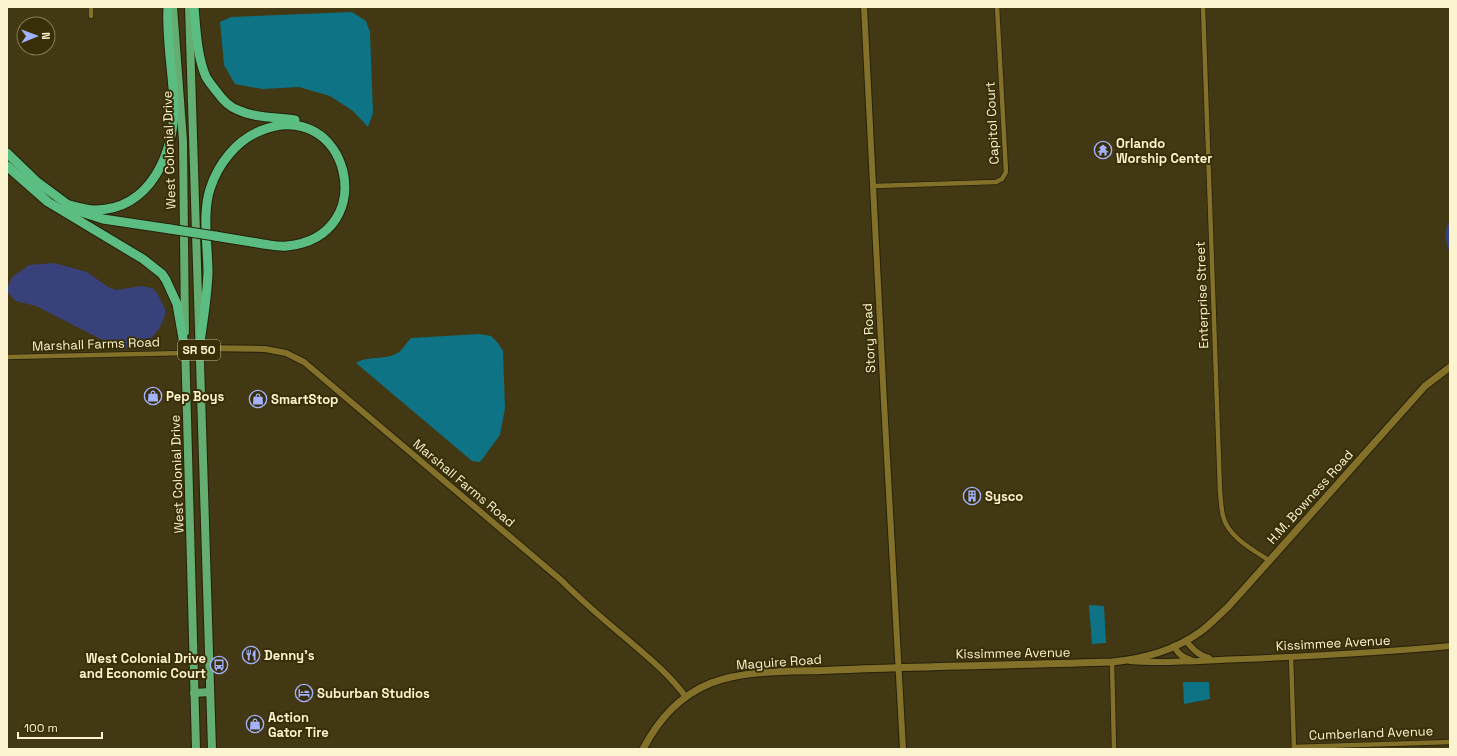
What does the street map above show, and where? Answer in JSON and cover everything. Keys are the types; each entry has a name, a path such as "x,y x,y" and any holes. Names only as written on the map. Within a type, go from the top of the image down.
{"highway":[{"path":"66,204 96,210 122,206 142,192 157,173 168,146 173,116 168,7"},
{"name":"West Colonial Drive","path":"173,7 183,141 185,351 196,749"},
{"name":"West Colonial Drive","path":"189,7 212,749"},
{"path":"7,153 36,181 66,204 79,212 103,219 284,252 296,251 316,244 327,236 337,226 346,211 350,197 348,167 341,151 330,137 309,124 249,114 237,110 228,104 219,95 207,78 203,69 194,7"},
{"path":"199,348 207,293 207,198 216,174 223,163 246,138 267,128 279,125 294,125 307,128 322,137 335,151 340,159 345,174 345,194 339,215 333,224 322,234 311,241 285,247 215,239"},
{"path":"7,166 48,202 143,259 162,274 171,289 177,304 185,351"},
{"path":"76,218 102,225 170,232"},
{"path":"194,693 210,692"}],"main road":[{"name":"H.M. Bowness Road","path":"1186,641 1206,628 1228,607 1417,394 1450,367"},
{"name":"Kissimmee Avenue","path":"898,667 1128,661 1152,654 1186,641"},
{"name":"Maguire Road","path":"643,749 649,737 666,713 686,697 710,684 739,675 898,667"}],"street":[{"path":"91,7 91,16"},
{"name":"Story Road","path":"864,7 874,186 877,282 903,749"},
{"name":"Capitol Court","path":"874,186 996,182 1002,179 1006,172 997,7"},
{"name":"Enterprise Street","path":"1203,7 1220,492 1223,518 1233,534 1270,561"},
{"name":"Marshall Farms Road","path":"199,348 265,349 286,353 304,362 560,580 583,602 656,664 674,681 686,697"},
{"name":"Marshall Farms Road","path":"7,357 185,351"},
{"name":"Kissimmee Avenue","path":"1186,641 1194,651 1203,657 1217,660"},
{"path":"1174,646 1178,653 1184,658 1195,662"},
{"name":"Kissimmee Avenue","path":"1128,661 1195,662 1385,652 1450,646"},
{"path":"1291,657 1294,748"},
{"path":"1112,662 1114,749"},
{"name":"Cumberland Avenue","path":"1294,748 1450,742"}],"shaded area":[{"path":"352,12 366,21 370,32 373,113 368,127 353,111 330,96 299,87 262,89 235,84 224,65 220,22 231,17"},
{"path":"1450,220 1450,253 1447,244 1446,229"},
{"path":"54,263 87,272 108,287 116,290 141,286 152,288 157,293 165,309 165,316 159,329 145,345 138,348 120,349 36,306 16,301 8,293 8,287 12,277 29,265"},
{"path":"479,334 491,336 503,351 505,408 500,435 480,462 472,461 356,363 366,359 394,355 400,351 411,338"},
{"path":"1089,605 1104,606 1106,643 1092,644"},
{"path":"1183,682 1209,682 1210,699 1184,704"}],"place":[{"name":"Orlando Worship Center","path":"1103,150"},
{"name":"Pep Boys","path":"153,396"},
{"name":"SmartStop","path":"258,399"},
{"name":"Sysco","path":"972,496"},
{"name":"Denny's","path":"251,655"},
{"name":"West Colonial Drive and Economic Court","path":"219,665"},
{"name":"Suburban Studios","path":"304,693"},
{"name":"Action Gator Tire","path":"255,724"}]}
